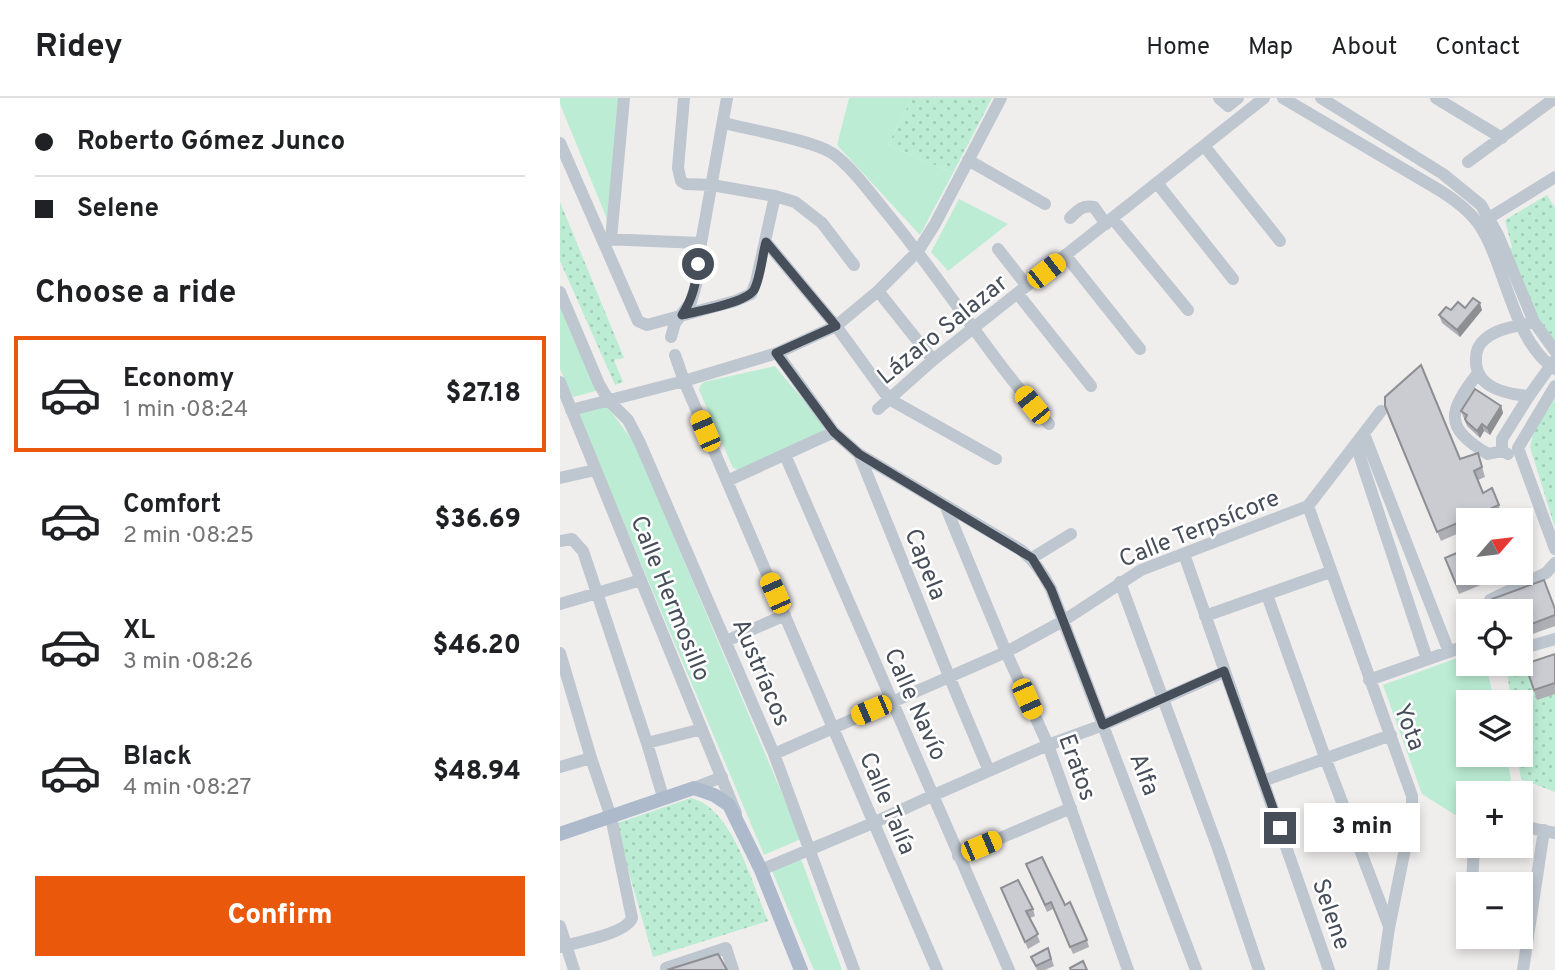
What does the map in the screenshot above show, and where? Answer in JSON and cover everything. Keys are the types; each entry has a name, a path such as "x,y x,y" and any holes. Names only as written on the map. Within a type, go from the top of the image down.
{"main road":[{"path":"560,834 694,788 714,795 729,805 742,830 801,970"}],"street":[{"path":"606,239 624,98"},
{"path":"684,98 678,175 686,184 712,185 795,202 822,223 854,265"},
{"path":"671,337 675,323 691,302 696,285 727,98"},
{"path":"571,410 684,381 776,353 836,326 878,291 918,251 936,224 1001,98"},
{"path":"1219,98 1228,106 1238,98"},
{"name":"Lázaro Salazar","path":"878,410 933,360 1264,98"},
{"path":"1283,98 1303,103 1484,221"},
{"path":"1321,98 1443,174 1481,205 1484,221 1527,324 1553,365 1529,396 1502,439 1502,451"},
{"path":"1436,98 1502,138"},
{"path":"1468,162 1553,98"},
{"path":"724,122 834,154 869,191 918,251 1011,379 1049,424"},
{"path":"1205,146 1280,241"},
{"path":"561,149 606,239 638,321 642,324 647,325 735,301 751,294 757,282 775,196"},
{"path":"968,160 1045,204"},
{"path":"1434,187 1443,183 1443,174"},
{"path":"1484,221 1555,177"},
{"path":"1157,183 1233,279"},
{"path":"1070,218 1077,210 1086,206 1094,207 1188,310"},
{"path":"606,239 701,243"},
{"path":"766,242 836,326 889,399 996,459"},
{"path":"998,249 1022,290 1091,386"},
{"path":"1066,256 1140,349"},
{"path":"878,291 933,360"},
{"path":"560,292 595,375 609,401"},
{"path":"1527,324 1555,351"},
{"path":"1527,324 1493,333 1481,341 1475,363 1484,382 1495,389 1507,394 1529,396"},
{"name":"Capela","path":"776,353 834,432 859,454 989,771"},
{"name":"Calle Talía","path":"675,355 936,970"},
{"path":"1478,373 1454,410 1454,423 1463,438 1488,454 1502,451 1510,454 1518,448 1555,386"},
{"name":"Calle Hermosillo","path":"560,382 742,830"},
{"name":"Austríacos","path":"609,401 628,420 640,443 726,641 774,754 853,970"},
{"name":"Calle Terpsícore","path":"774,754 1006,652 1063,621 1120,582 1149,566 1308,506 1381,411"},
{"path":"727,481 834,432"},
{"path":"1360,440 1449,652"},
{"path":"1360,440 1427,659"},
{"path":"1518,448 1555,550"},
{"path":"859,454 1032,558 1071,534"},
{"name":"Calle Navío","path":"785,455 890,702 934,795 1009,970"},
{"path":"560,478 595,470"},
{"name":"Eratos","path":"945,504 1048,745 1128,970"},
{"name":"Yota","path":"1308,506 1369,680 1410,786 1412,814 1383,970"},
{"path":"560,541 572,539 578,542 583,551 648,743 663,797"},
{"name":"Selene","path":"1184,554 1329,970"},
{"name":"Alfa","path":"1032,558 1051,589 1196,970"},
{"path":"1492,599 1546,573 1555,564"},
{"path":"1205,616 1330,572"},
{"path":"560,604 641,580"},
{"path":"1120,582 1259,970"},
{"path":"1267,595 1389,928"},
{"path":"726,641 785,615"},
{"path":"1533,645 1555,639"},
{"path":"1369,680 1456,649"},
{"path":"560,653 611,817 632,912 631,923 620,930 563,946"},
{"path":"761,870 1224,671"},
{"path":"648,743 702,729"},
{"path":"1263,781 1391,735"},
{"path":"560,767 591,758"},
{"path":"694,788 722,777"},
{"path":"958,856 1071,808"},
{"path":"1523,970 1550,832"},
{"path":"560,926 563,946 574,970"},
{"path":"666,968 726,948 733,970"}],"green space":[{"path":"560,98 619,98 607,219 560,104"},
{"path":"849,98 912,98 888,145 953,173 920,235 837,145"},
{"path":"912,98 992,98 953,173 888,145"},
{"path":"1547,195 1555,208 1555,356 1503,251 1512,248 1505,220"},
{"path":"959,199 1008,224 948,271 931,252"},
{"path":"560,202 624,358 614,360 623,382 615,385 560,261"},
{"path":"560,305 599,390 573,397 560,369"},
{"path":"775,366 824,425 823,433 738,470 733,468 699,390 700,386 704,382"},
{"path":"1555,399 1555,528 1530,447 1534,430"},
{"path":"607,406 635,444 801,839 764,855 578,414"},
{"path":"1555,656 1555,792 1533,784 1533,781 1521,779 1519,767 1533,767 1533,690 1509,690 1508,676 1533,676 1533,663"},
{"path":"1456,658 1456,676 1488,676 1492,690 1456,690 1456,767 1509,767 1511,781 1456,781 1456,815 1422,794 1383,685"},
{"path":"691,798 705,804 729,831 748,869 768,921 653,957 615,824"},
{"path":"801,859 842,970 814,970 772,871"}],"building":[{"path":"1473,298 1480,303 1457,330 1439,315 1446,307 1451,310 1458,302 1465,308"},
{"path":"1421,365 1460,459 1478,453 1482,467 1474,471 1483,493 1492,488 1499,505 1492,508 1456,508 1456,524 1437,532 1385,406 1385,397"},
{"path":"1475,389 1501,406 1487,428 1482,424 1477,431 1465,419 1467,415 1461,411"},
{"path":"1456,553 1456,584 1445,558"},
{"path":"1544,580 1555,615 1533,623 1533,599 1492,599 1533,585"},
{"path":"1555,654 1555,683 1534,690 1529,676 1533,676 1533,661"},
{"path":"1042,857 1065,905 1070,902 1087,940 1070,947 1051,902 1045,905 1026,864"},
{"path":"1018,880 1033,909 1026,911 1038,934 1025,942 1001,888"},
{"path":"1048,948 1051,959 1036,966 1031,957"},
{"path":"718,954 727,970 667,970"},
{"path":"1083,961 1087,970 1071,970 1070,968"}],"route":[{"path":"698,264 691,302 682,315 746,298 751,294 755,289 766,242 836,326 776,353 834,432 859,454 1032,558 1051,589 1103,725 1224,671 1280,828"}]}
